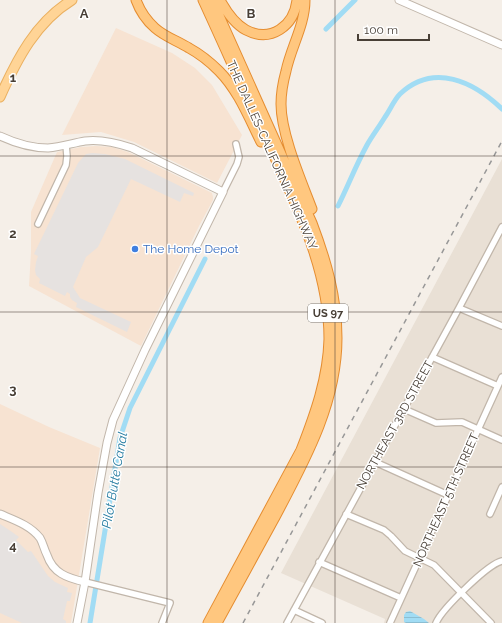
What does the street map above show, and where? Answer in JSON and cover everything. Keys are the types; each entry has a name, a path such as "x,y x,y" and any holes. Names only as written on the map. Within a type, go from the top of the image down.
{"highway":[{"path":"136,0 144,17 155,28 190,48 207,60 230,84 294,203"},
{"name":"THE DALLES-CALIFORNIA HIGHWAY","path":"203,0 315,252 322,277 328,311 329,340 326,370 321,395 301,450 208,623"},
{"name":"THE DALLES-CALIFORNIA HIGHWAY","path":"212,0 312,223 323,251 330,276 336,312 337,339 334,373 328,398 320,424 308,454 218,623"},
{"path":"220,0 237,23 246,30 257,34 265,34 275,32 284,27 291,20 297,0"},
{"path":"305,0 303,18 286,68 282,87 281,105 284,128 316,222 323,251"}],"main road":[{"path":"0,97 27,44 53,14 72,0"}],"street":[{"path":"399,0 502,45"},
{"path":"0,136 24,145 48,148 88,141 101,141 120,144 132,148 223,192"},
{"path":"77,623 86,583 98,493 107,443 113,420 149,341 237,164 239,157 236,144"},
{"path":"38,224 66,165 66,145"},
{"name":"NORTHEAST 3RD STREET","path":"287,623 502,227"},
{"path":"459,308 502,326"},
{"path":"432,356 498,386"},
{"name":"NORTHEAST 5TH STREET","path":"390,623 502,377"},
{"path":"404,409 436,423 462,422 502,440"},
{"path":"374,462 448,495"},
{"path":"490,514 502,487"},
{"path":"0,514 26,526 34,532 42,542 48,560 62,575 86,583 170,603 162,623"},
{"path":"346,514 384,530 405,552 434,565 492,623"},
{"path":"436,623 445,610 462,593 497,562 502,561"},
{"path":"320,562 401,598"},
{"path":"294,610 322,622"}],"shaded area":[{"path":"116,28 172,53 195,68 212,85 242,135 217,183 134,142 101,132 62,135"},
{"path":"81,147 112,147 128,152 212,193 213,197 213,200 141,346 29,286 31,212 57,152"},
{"path":"86,154 105,154 125,159 194,193 193,196 184,193 180,202 131,179 98,247 86,257 73,287 80,298 131,322 127,332 76,307 77,303 72,300 70,294 67,292 65,296 39,283 40,279 36,275 35,270 38,256 34,254 78,163"},
{"path":"502,159 502,623 384,623 385,619 281,573"},
{"path":"0,404 49,427 100,448 71,623 0,623"},
{"path":"0,524 19,537 16,540 28,552 31,551 48,576 55,582 68,588 67,592 72,593 70,601 67,601 63,619 66,623 22,623 0,613"}],"water":[{"path":"410,611 429,623 404,622 404,615 406,612"}],"waterway":[{"path":"326,29 355,0"},
{"name":"Pilot Butte Canal","path":"338,206 369,142 398,96 413,84 426,79 453,79 479,91 502,109"},
{"name":"Pilot Butte Canal","path":"90,623 120,438 130,408 205,259"}],"railway":[{"path":"243,623 502,141"}],"place":[{"name":"The Home Depot","path":"135,249"}]}
